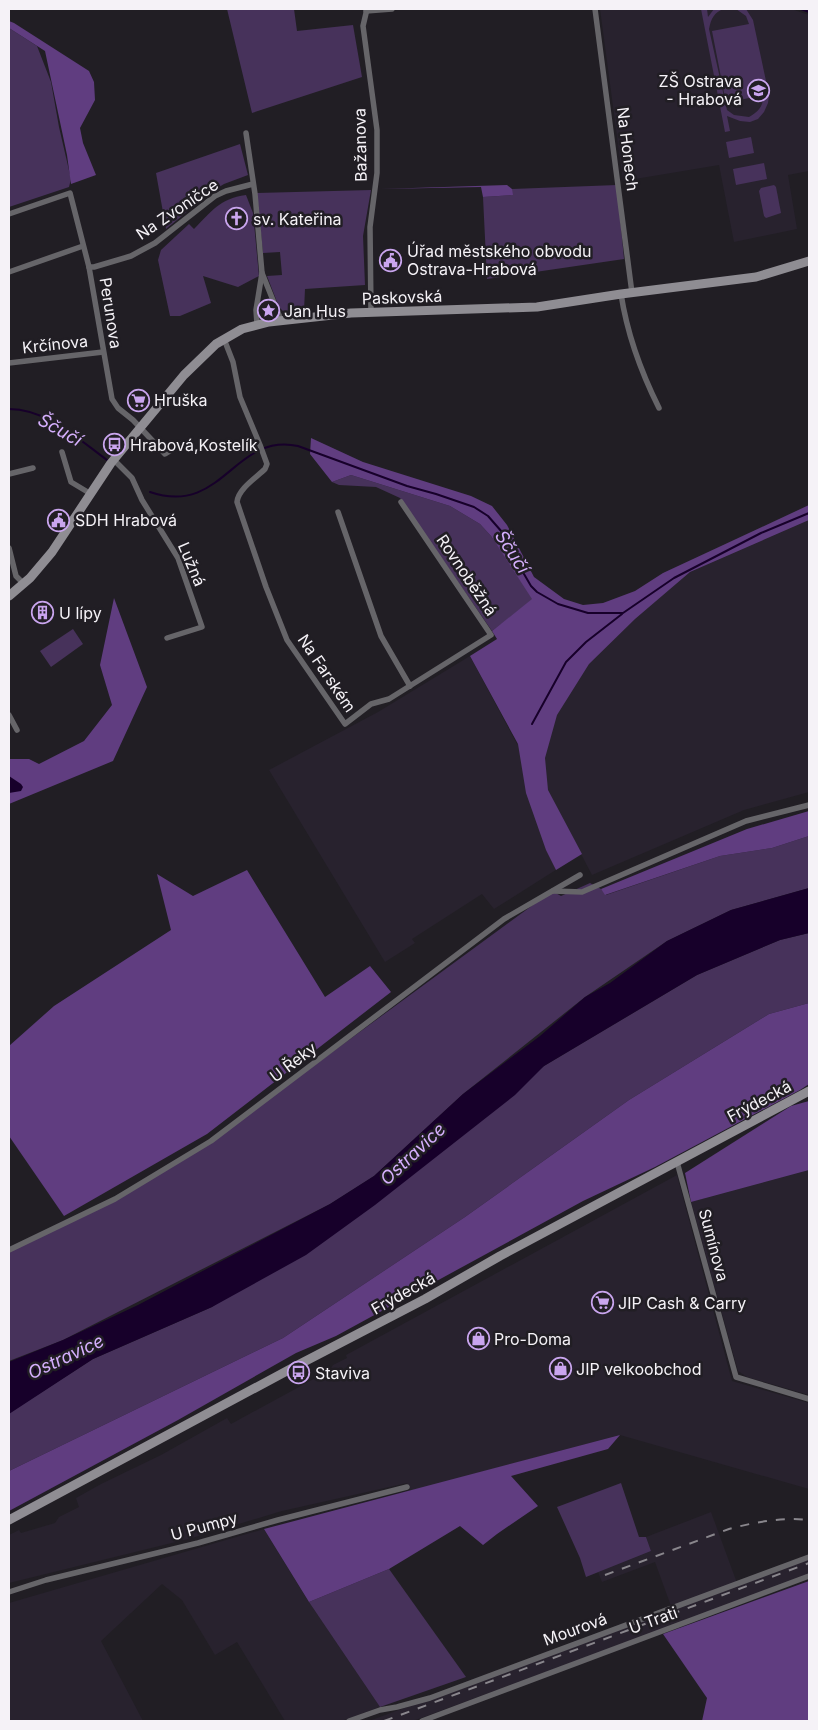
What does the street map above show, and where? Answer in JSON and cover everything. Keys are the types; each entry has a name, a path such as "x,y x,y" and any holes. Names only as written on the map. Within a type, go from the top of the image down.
{"main road":[{"name":"Paskovská","path":"9,596 24,584 52,552 114,460 196,361 224,339 242,329 281,320 370,312 537,307 620,294 756,277 809,260"},
{"name":"Frýdecká","path":"9,1520 809,1091"}],"street":[{"path":"366,10 392,9"},
{"name":"Na Honech","path":"595,9 632,293"},
{"name":"Bažanova","path":"366,10 363,26 376,130 377,173 370,227 370,312"},
{"path":"246,133 262,274 256,310 257,324"},
{"name":"Na Zvoničce","path":"89,267 131,256 154,243 215,196 226,190 253,184"},
{"name":"Perunova","path":"9,214 70,193 82,246 89,267 112,400 165,454 183,444"},
{"path":"9,272 82,246"},
{"path":"262,274 281,320"},
{"path":"620,294 640,366 659,408"},
{"name":"Na Farském","path":"224,339 233,362 240,397 267,464 266,469 237,497 237,502 287,640 345,724 371,704 390,699 410,686"},
{"name":"Krčínova","path":"9,363 103,352"},
{"path":"62,452 71,482 91,494"},
{"name":"Lužná","path":"114,460 132,478 142,500 178,558 202,627 167,638"},
{"path":"9,474 33,468"},
{"name":"Rovnoběžná","path":"401,502 491,635 410,686"},
{"path":"338,512 381,636 410,686"},
{"path":"9,548 16,576 24,584"},
{"path":"9,714 17,730"},
{"path":"552,891 582,892 746,821 809,805"},
{"name":"U Řeky","path":"9,1250 115,1199 211,1141 504,919 580,875"},
{"name":"Sumínova","path":"677,1162 736,1377 809,1399"},
{"name":"U Pumpy","path":"9,1592 46,1580 198,1543 278,1520 407,1487"},
{"name":"Mourová","path":"349,1721 380,1710 430,1698 809,1557"},
{"name":"U Trati","path":"422,1721 809,1576"}],"shaded area":[{"path":"227,9 294,9 297,31 353,25 362,77 252,113"},
{"path":"600,9 791,9 809,15 809,171 788,175 797,229 734,242 719,165 623,181"},
{"path":"701,9 707,9 708,17 714,9 724,9 714,16 709,29 727,110 734,115 749,117 760,108 763,95 726,103 712,31 749,24 746,16 736,9 746,9 753,20 769,95 768,103 758,119 750,122 740,121 727,116 730,131 725,132"},
{"path":"9,21 89,71 94,82 95,100 80,128 83,143 96,175 71,184 67,155 45,51 9,28"},
{"path":"9,28 37,46 51,82 71,179 69,187 9,207"},
{"path":"751,137 754,153 729,158 726,142"},
{"path":"240,144 248,175 224,184 211,192 166,229 156,173"},
{"path":"764,163 767,179 736,185 733,169"},
{"path":"507,185 512,189 513,195 483,197 481,187 381,189"},
{"path":"617,185 624,259 487,279 483,197 512,195 512,189"},
{"path":"774,185 781,213 766,218 759,191 761,188"},
{"path":"371,190 363,236 365,285 305,289 304,311 284,312 279,307 267,276 282,275 280,252 263,253 257,193"},
{"path":"246,195 253,213 259,276 238,287 203,276 211,303 180,316 170,316 158,260 161,250 189,224 194,229 211,211 222,203 229,199"},
{"path":"311,438 363,462 471,496 492,506 507,525 534,577 564,599 583,605 603,603 635,591 663,573 809,505 809,520 690,572 635,619 589,664 557,715 545,758 548,790 582,854 556,870 546,850 526,793 518,744 470,656 497,639 492,631 532,599 491,536 480,524 450,506 351,475 332,482 310,454"},
{"path":"351,475 450,506 480,524 491,536 533,599 492,631 400,498 376,487 339,485 332,482"},
{"path":"809,520 809,792 744,810 592,875 581,854 494,909 482,894 412,939 415,943 385,962 269,770 378,712 470,656 517,744 547,685 667,582"},
{"path":"114,598 147,687 113,761 9,804 9,759 29,759 39,764 84,741 112,705 100,665"},
{"path":"73,629 83,644 51,667 40,651"},
{"path":"809,811 809,836 772,848 720,856 605,895 601,889 747,829"},
{"path":"809,836 809,888 731,910 667,941 585,997 463,1094 374,1176 330,1204 63,1340 9,1361 9,1251 115,1199 211,1141 552,891 561,896 590,883 601,889 606,895 720,856 772,848"},
{"path":"247,870 325,997 370,966 391,992 207,1134 64,1216 9,1136 9,1046 54,1006 171,930 157,874 193,896"},
{"path":"809,933 809,1003 769,1014 629,1100 465,1217 283,1338 9,1471 9,1413 93,1359 212,1307 544,1066 697,975 780,940"},
{"path":"809,1003 809,1084 800,1090 655,1167 583,1201 336,1336 296,1353 178,1420 9,1511 9,1471 283,1338 465,1217 629,1100 769,1014"},
{"path":"809,1101 809,1170 691,1202 685,1173 791,1106"},
{"path":"809,1170 809,1395 747,1377 738,1371 691,1202"},
{"path":"677,1175 732,1381 809,1403 809,1489 620,1435 411,1491 407,1483 282,1511 192,1538 9,1583 9,1535 19,1530 21,1533 55,1523 59,1517 79,1507 76,1498 101,1484 161,1455 227,1418 231,1424 330,1370 333,1365 347,1358 346,1355"},
{"path":"620,1435 608,1449 511,1476 538,1506 483,1545 460,1526 389,1569 309,1602 264,1529"},
{"path":"621,1483 639,1537 646,1537 651,1551 586,1577 580,1558 557,1507"},
{"path":"711,1512 737,1583 671,1606 655,1562 602,1582 598,1572 651,1551 646,1537"},
{"path":"264,1529 307,1599 380,1707 342,1721 285,1721 237,1642 215,1655 182,1600 162,1584 101,1641 143,1721 9,1721 9,1603"},
{"path":"809,1558 809,1575 413,1721 369,1721"},
{"path":"389,1569 466,1677 380,1707 309,1602"},
{"path":"809,1581 809,1721 702,1721 707,1698 663,1634"}],"water":[{"path":"9,776 21,784 23,787 21,791 9,793"},
{"name":"Ostravice","path":"809,888 809,933 780,940 697,975 544,1066 515,1095 375,1205 306,1255 212,1307 93,1359 9,1414 9,1362 63,1340 138,1305 330,1204 374,1176 463,1094 540,1036 585,997 610,983 667,941 731,910"}],"waterway":[{"path":"801,9 809,12"},
{"name":"Ščučí","path":"9,409 23,410 49,420 107,460"},
{"name":"Ščučí","path":"150,492 175,497 195,493 212,485 258,451 276,445 298,446 407,486 474,507 488,516 502,532 524,574 537,592 558,604 588,613 623,613 674,578 761,533 809,513"},
{"path":"532,724 566,662 586,642 622,614"}],"railway":[{"path":"605,1575 729,1529 769,1521 809,1520"},
{"path":"384,1721 809,1563"}],"place":[{"name":"ZŠ Ostrava - Hrabová","path":"758,90"},
{"name":"sv. Kateřina","path":"237,219"},
{"name":"Úřad městského obvodu Ostrava-Hrabová","path":"391,260"},
{"name":"Jan Hus","path":"268,311"},
{"name":"Hruška","path":"138,400"},
{"name":"Hrabová,Kostelík","path":"114,445"},
{"name":"SDH Hrabová","path":"59,520"},
{"name":"U lípy","path":"43,613"},
{"name":"JIP Cash & Carry","path":"602,1303"},
{"name":"Pro-Doma","path":"478,1339"},
{"name":"JIP velkoobchod","path":"560,1369"},
{"name":"Staviva","path":"299,1373"}]}
